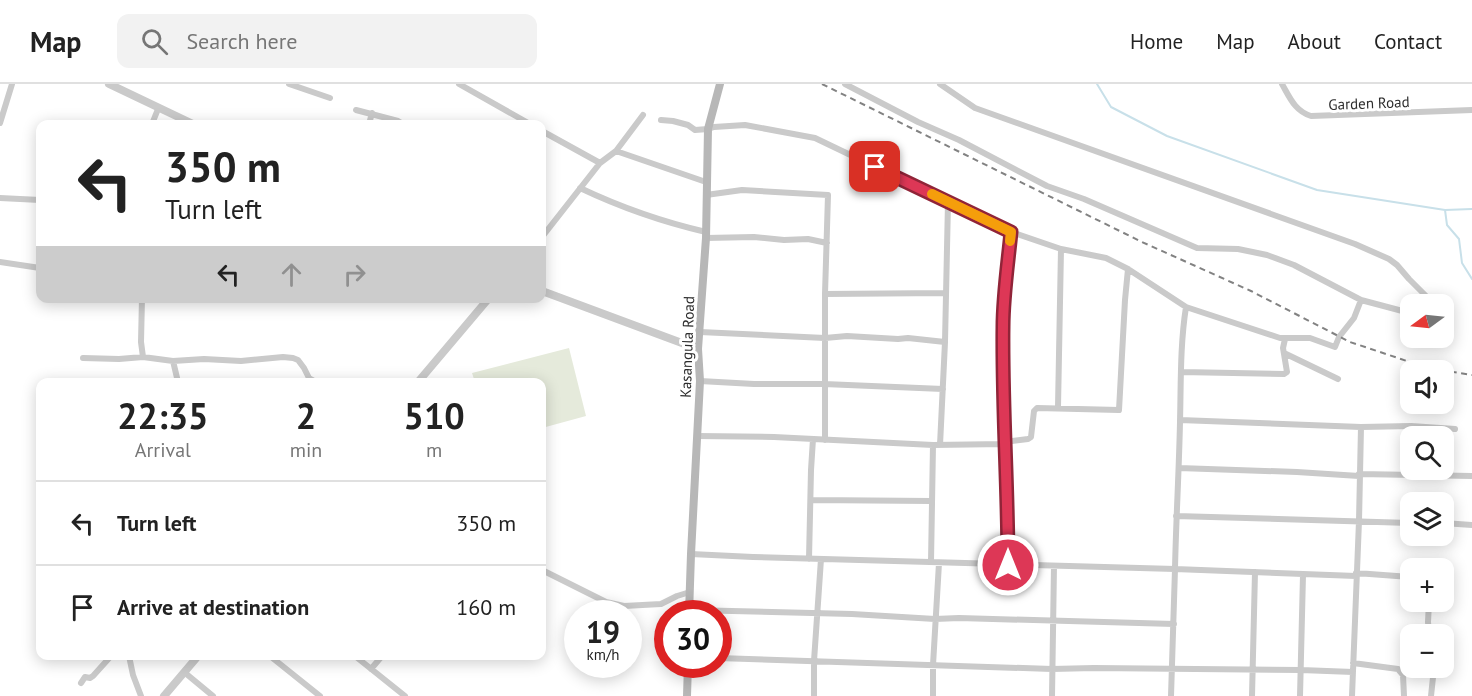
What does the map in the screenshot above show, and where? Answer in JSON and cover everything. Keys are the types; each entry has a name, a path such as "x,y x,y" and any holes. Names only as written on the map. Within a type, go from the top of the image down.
{"main road":[{"name":"Kasangula Road","path":"690,600 700,381 698,349 706,235 708,129 720,84"},
{"path":"687,696 688,678"}],"street":[{"path":"0,123 12,84"},
{"path":"109,84 184,120"},
{"path":"289,84 330,98"},
{"path":"459,84 523,120"},
{"path":"845,84 1047,186 1084,199 1197,248 1238,249 1267,255 1294,265 1361,300 1400,310"},
{"path":"940,84 975,108 1355,244 1397,265 1424,294"},
{"name":"Garden Road","path":"1282,84 1294,105 1311,116 1472,110"},
{"path":"154,120 158,109"},
{"path":"356,110 395,120"},
{"path":"370,120 372,113"},
{"path":"546,232 600,163 616,151 643,115"},
{"path":"662,120 688,125 695,130 745,125 815,138 1011,232 1061,249 1106,258 1128,269 1186,307 1285,339 1310,338 1335,347 1354,318 1361,300"},
{"path":"546,133 600,163"},
{"path":"616,151 706,182"},
{"path":"580,188 609,202 706,235 784,240 808,239 827,243"},
{"path":"706,195 742,190 828,195 825,440"},
{"path":"0,198 36,200"},
{"path":"940,445 948,202"},
{"path":"1008,565 1003,324 1011,232"},
{"path":"1058,407 1061,249"},
{"path":"0,262 36,267"},
{"path":"697,436 774,437 933,445 1004,443 1028,439 1034,410 1037,408 1119,410 1128,269"},
{"path":"546,292 698,349"},
{"path":"825,294 946,293"},
{"path":"142,303 143,357"},
{"path":"421,378 485,303"},
{"path":"1171,696 1181,353 1186,307"},
{"path":"700,332 825,338 847,336 908,338 945,342"},
{"path":"1181,372 1280,375 1287,372 1283,348 1285,339"},
{"path":"1284,353 1338,379"},
{"path":"83,358 143,357 173,361 204,359 241,361 282,357 298,360 309,378"},
{"path":"173,361 177,378"},
{"path":"700,381 943,388"},
{"path":"1180,420 1455,429"},
{"path":"1352,696 1360,427"},
{"path":"809,559 813,439"},
{"path":"931,562 933,445"},
{"path":"1179,468 1359,475 1472,476"},
{"path":"811,500 931,501"},
{"path":"1176,516 1400,522"},
{"path":"1454,524 1472,525"},
{"path":"691,554 1400,577"},
{"path":"814,696 821,559"},
{"path":"933,696 939,563"},
{"path":"1052,696 1054,566"},
{"path":"546,572 606,602 624,606 661,604 690,592"},
{"path":"1252,696 1255,572"},
{"path":"1300,696 1303,575"},
{"path":"732,612 1174,624"},
{"path":"732,658 1053,669 1254,669 1353,672"},
{"path":"81,683 85,677 93,676 107,660"},
{"path":"130,660 141,696"},
{"path":"164,696 194,660"},
{"path":"275,660 320,696"},
{"path":"360,660 405,696"},
{"path":"371,669 379,660"},
{"path":"1353,663 1398,669 1403,675 1404,696"},
{"path":"184,672 213,696"},
{"path":"1431,696 1433,678"}],"shaded area":[{"path":"569,348 586,416 546,427 546,378 474,378 472,373"}],"waterway":[{"path":"1097,84 1111,107 1167,136 1317,190 1445,210 1472,209"},
{"path":"1445,210 1447,225 1459,239 1462,263 1472,279"}],"railway":[{"path":"822,84 1142,242 1251,291 1350,342 1428,368 1472,375"}],"slow traffic":[{"path":"932,194 1011,232 1010,241"}],"route":[{"path":"875,167 1011,232 1003,324 1008,565"}]}
